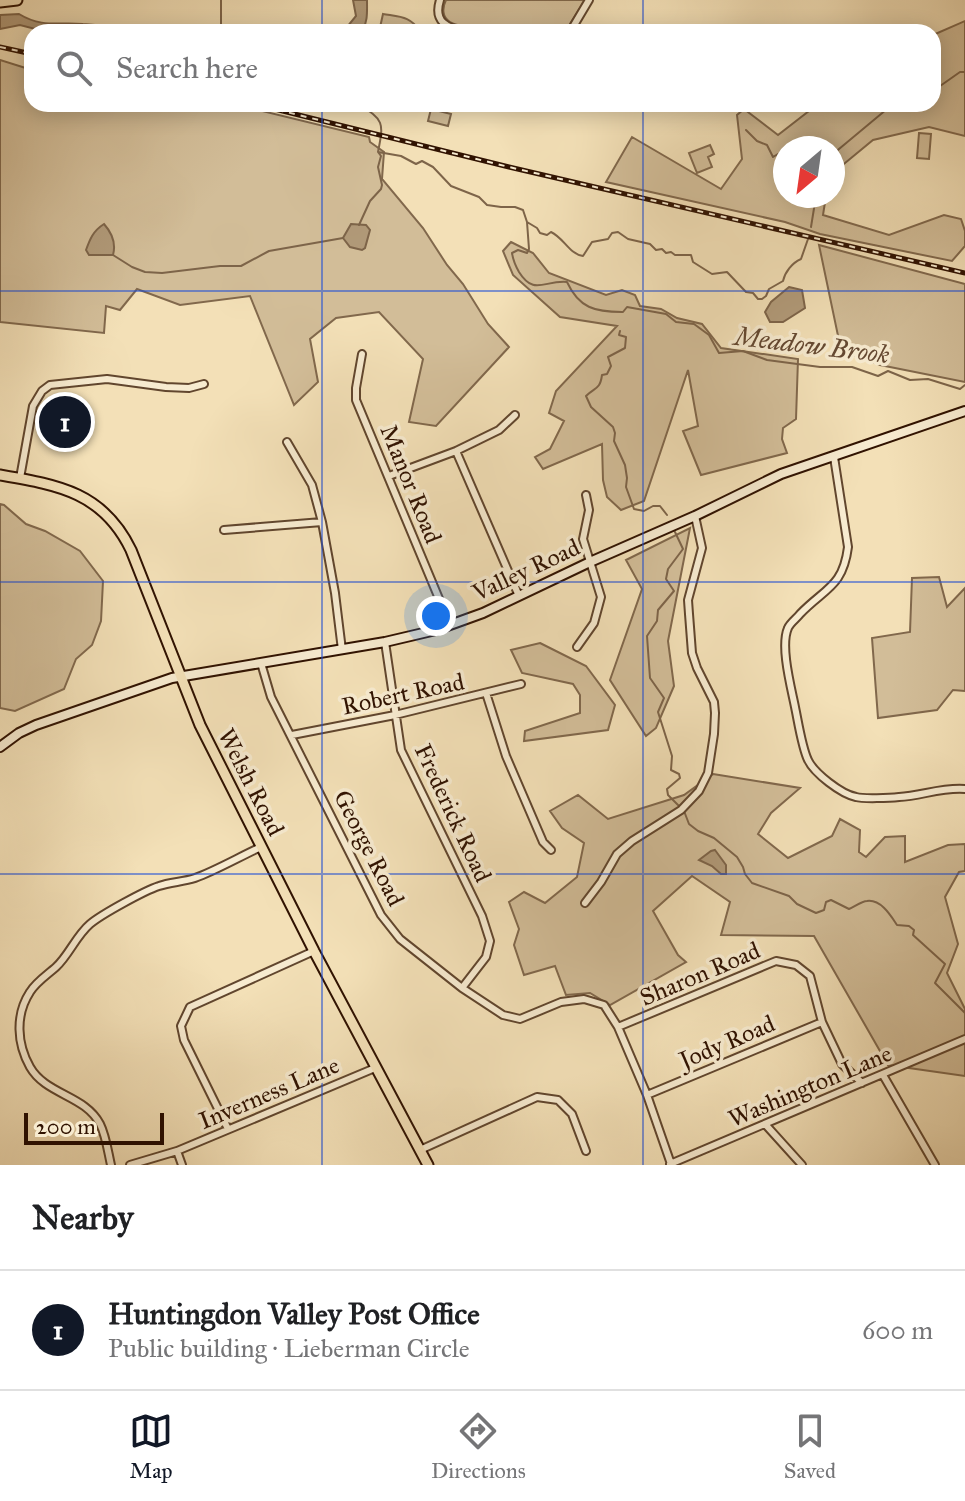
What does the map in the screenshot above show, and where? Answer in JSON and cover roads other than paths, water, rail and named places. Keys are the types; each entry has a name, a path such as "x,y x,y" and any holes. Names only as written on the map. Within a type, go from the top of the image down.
{"main road":[{"path":"0,2 17,0"},
{"name":"Valley Road","path":"0,747 19,733 45,722 180,677 417,636 450,625 483,613 781,474 965,411"},
{"name":"Welsh Road","path":"0,475 65,489 97,507 119,527 200,725 314,951 428,1165"}],"street":[{"path":"440,0 437,10 445,24"},
{"path":"575,24 589,0"},
{"name":"Manor Road","path":"362,354 356,400 450,625"},
{"path":"20,478 33,406 42,391 50,385 107,379 166,387 189,388 204,384"},
{"path":"389,476 456,451 499,430 515,415"},
{"path":"287,442 312,485 322,522 342,650"},
{"path":"456,451 519,596"},
{"path":"834,457 848,547 846,562 830,589 811,602 788,628 786,641 786,660 808,761 820,775 856,797 900,797 949,788 965,789"},
{"path":"577,647 594,623 601,597 583,539 589,510 586,495"},
{"path":"585,903 617,854 681,810 699,791 708,773 714,734 714,702 692,653 688,600 702,548 695,516"},
{"path":"224,530 322,522"},
{"name":"Frederick Road","path":"385,642 401,750 482,916 490,941 486,957 462,988"},
{"name":"George Road","path":"261,663 271,697 381,915 400,939 462,988 503,1015 520,1019 561,1002 584,999 604,1005 618,1027 647,1095 670,1165"},
{"name":"Robert Road","path":"292,735 395,715 521,684"},
{"path":"486,693 506,756 543,842 551,850"},
{"path":"111,1165 99,1123 88,1109 45,1084 32,1071 24,1055 19,1031 21,1011 30,992 58,965 91,923 158,886 194,878 261,847"},
{"path":"228,1129 184,1040 181,1026 190,1007 314,951"},
{"name":"Sharon Road","path":"618,1027 776,961 796,965 810,976 822,1022"},
{"path":"822,1022 842,1064 862,1083"},
{"name":"Jody Road","path":"647,1095 822,1022"},
{"name":"Washington Lane","path":"670,1165 965,1039"},
{"name":"Inverness Lane","path":"130,1165 177,1151 375,1068"},
{"path":"883,1075 935,1165"},
{"path":"420,1150 537,1097 558,1100 572,1114 586,1151"},
{"path":"765,1124 802,1165"},
{"path":"177,1151 182,1165"}],"waterway":[{"path":"221,0 221,24"},
{"path":"941,85 960,72 965,72"},
{"path":"359,225 370,201 382,185 378,167 381,128 370,112"},
{"path":"845,144 883,112"},
{"path":"746,130 757,141 767,145 773,157"},
{"path":"378,152 401,156 416,164 422,161 433,167 451,186 479,197 487,205 523,210 529,249 527,253 518,250 512,253 524,279 535,285 567,282 577,298 589,307 622,312"},
{"path":"811,227 814,208"},
{"path":"527,222 540,233 556,235 583,256 592,242 608,239 612,233 618,232 628,239 650,244 656,250 691,255 693,262 712,274 727,272 746,292 753,293 758,299 783,281 789,268 801,259 808,239"},
{"path":"113,255 145,272 162,273 241,266 269,251 343,238"},
{"name":"Meadow Brook","path":"623,312 627,307 666,314 676,322 694,324 709,335 719,353 743,351 767,360 820,367 852,367 878,376 888,371 910,380 928,379 960,389 965,385"},
{"path":"620,331 619,335 626,337 625,348 608,357 611,366 607,374 602,375 598,386 586,396 591,407 613,427 614,441 625,465 626,487 634,509 644,511 660,506 667,515"},
{"path":"675,532 683,549 668,569 666,579 674,591 658,610 657,621 647,636 650,678 664,698 658,712 672,756 671,770 680,778 667,789 668,795 679,806"},
{"path":"684,811 689,824 714,838 737,857 752,883 789,896 797,904 816,913 824,910 826,902 831,900 849,909 867,901 881,905 897,925 909,926 914,930 913,935 945,964 935,983 965,1013"}],"railway":[{"path":"0,47 24,52"},
{"path":"286,112 965,273"}],"place":[{"name":"Huntingdon Valley Post Office","path":"65,422"}]}
